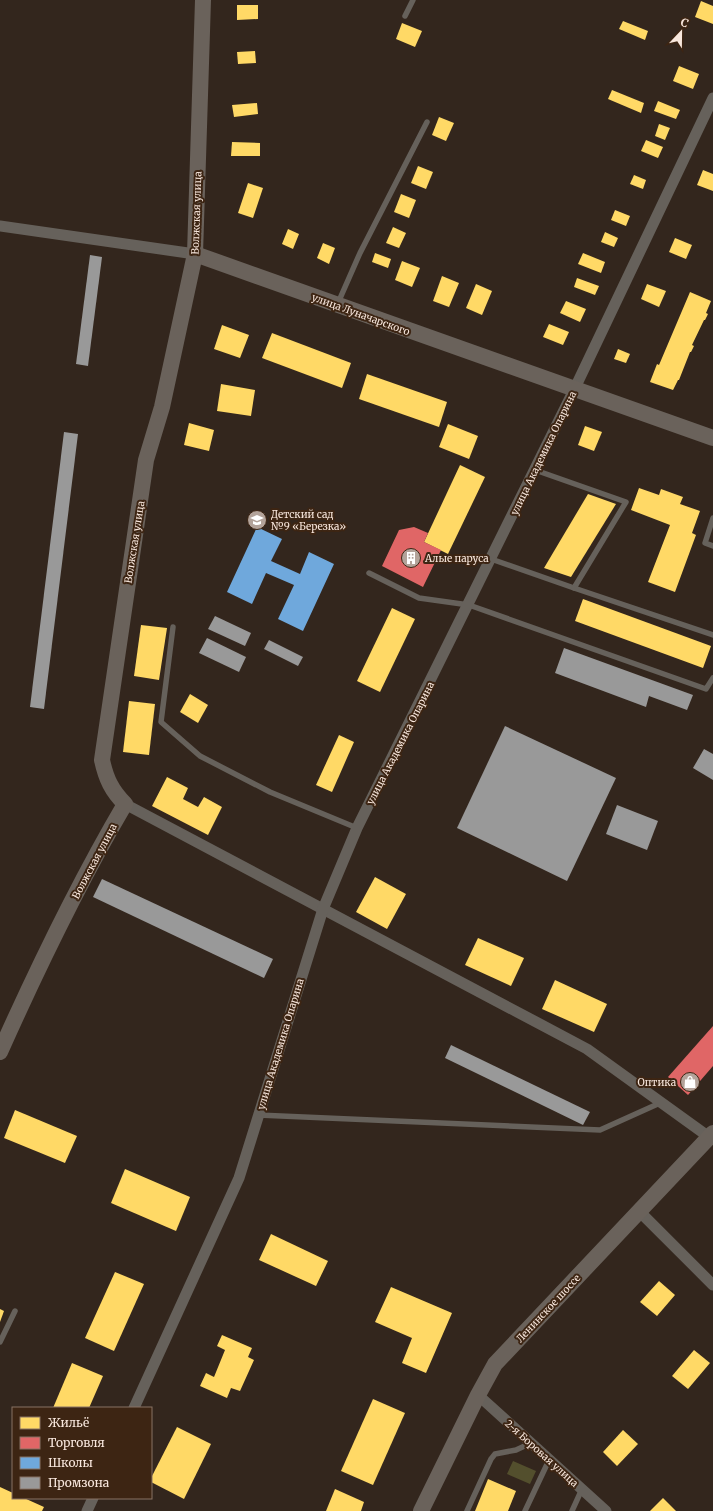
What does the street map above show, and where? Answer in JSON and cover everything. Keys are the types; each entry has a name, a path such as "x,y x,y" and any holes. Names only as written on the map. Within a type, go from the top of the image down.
{"street":[{"name":"Волжская улица","path":"0,1052 36,972 105,839 125,804 111,788 105,775 102,760 146,460 162,407 196,254 203,0"},
{"name":"улица Академика Опарина","path":"134,1407 239,1178 323,909 357,828 535,470 713,98"},
{"name":"улица Луначарского","path":"0,226 196,254 337,306 713,438"},
{"path":"125,804 587,1049 660,1103 711,1135"},
{"name":"Ленинское шоссе","path":"421,1511 478,1395 495,1364 711,1135"},
{"path":"639,1211 713,1284"},
{"name":"2-я Боровая улица","path":"478,1395 606,1511"},
{"path":"87,1511 93,1499"}],"lane":[{"path":"405,16 413,0"},
{"path":"337,306 360,253 427,122"},
{"path":"535,470 626,502 574,588"},
{"path":"713,518 705,543 713,546"},
{"path":"491,559 713,635"},
{"path":"369,573 419,598 468,604 706,689 713,678"},
{"path":"174,627 161,722 200,756 270,792 357,828"},
{"path":"258,1115 600,1130 660,1103"},
{"path":"0,1342 15,1311"},
{"path":"467,1511 491,1458 495,1454 516,1450 531,1443"},
{"path":"525,1511 549,1460"},
{"path":"572,1511 582,1489"}],"shaded area":[{"path":"513,1461 536,1471 530,1484 507,1474"}],"building: Жильё":[{"path":"701,1 713,6 713,24 695,17"},
{"path":"237,5 258,5 258,19 237,20"},
{"path":"623,21 648,31 645,40 619,29"},
{"path":"402,23 422,31 415,47 396,39"},
{"path":"255,51 256,63 238,64 237,52"},
{"path":"679,66 699,74 693,89 673,81"},
{"path":"612,90 644,103 641,113 608,99"},
{"path":"658,101 680,110 676,119 654,111"},
{"path":"257,103 258,114 234,117 232,105"},
{"path":"439,117 454,123 446,141 432,135"},
{"path":"659,124 670,128 665,140 655,136"},
{"path":"646,140 663,147 658,158 641,151"},
{"path":"232,142 260,143 260,156 231,156"},
{"path":"418,166 433,172 426,189 411,183"},
{"path":"703,170 713,174 713,191 697,185"},
{"path":"634,175 646,180 643,189 630,184"},
{"path":"248,183 263,188 253,218 238,213"},
{"path":"401,194 416,200 409,218 394,212"},
{"path":"615,210 630,216 626,226 611,220"},
{"path":"393,227 406,233 399,248 386,243"},
{"path":"288,229 299,234 293,249 282,244"},
{"path":"605,232 618,238 614,247 601,242"},
{"path":"675,238 692,245 686,259 669,252"},
{"path":"323,243 335,248 329,264 317,258"},
{"path":"375,253 391,259 388,268 372,262"},
{"path":"583,253 605,262 601,273 578,264"},
{"path":"402,261 420,268 412,287 395,280"},
{"path":"442,276 459,283 449,307 433,301"},
{"path":"577,278 599,286 595,295 574,287"},
{"path":"476,284 492,291 482,315 466,308"},
{"path":"647,284 666,291 659,307 641,299"},
{"path":"690,292 711,301 706,313 708,314 692,345 694,346 673,390 650,382 657,364 659,365"},
{"path":"566,301 586,309 580,322 560,313"},
{"path":"549,324 569,332 563,345 543,337"},
{"path":"222,325 249,335 240,358 214,349"},
{"path":"272,333 351,363 342,388 262,358"},
{"path":"618,349 630,354 626,363 614,359"},
{"path":"367,374 447,402 439,427 359,399"},
{"path":"221,384 255,390 251,416 217,411"},
{"path":"189,423 214,430 209,451 184,445"},
{"path":"448,424 478,436 469,459 439,447"},
{"path":"585,426 602,432 594,451 578,445"},
{"path":"460,465 485,477 448,554 424,542"},
{"path":"639,488 659,495 661,489 683,497 680,504 700,511 692,533 696,535 675,592 648,582 670,525 631,510"},
{"path":"588,494 616,504 571,577 544,568"},
{"path":"583,599 711,646 703,668 575,621"},
{"path":"392,608 415,619 380,692 357,681"},
{"path":"141,625 167,628 159,680 134,676"},
{"path":"190,694 208,705 198,723 180,712"},
{"path":"129,701 155,704 149,755 123,752"},
{"path":"339,735 354,742 332,792 316,785"},
{"path":"167,777 188,788 183,799 198,807 204,797 222,807 208,835 152,806"},
{"path":"375,877 406,894 387,929 356,912"},
{"path":"478,938 524,958 511,986 465,965"},
{"path":"555,980 607,1004 594,1032 542,1009"},
{"path":"15,1110 77,1136 65,1163 4,1138"},
{"path":"125,1169 190,1197 176,1231 111,1203"},
{"path":"271,1234 328,1261 316,1286 259,1260"},
{"path":"115,1272 144,1284 114,1351 85,1338"},
{"path":"659,1281 675,1295 657,1316 640,1302"},
{"path":"391,1287 452,1313 426,1373 402,1363 412,1338 375,1322"},
{"path":"0,1309 4,1311 0,1322"},
{"path":"222,1335 252,1348 248,1357 254,1360 240,1391 231,1388 227,1398 200,1386 206,1373 214,1377 225,1350 217,1346"},
{"path":"694,1350 710,1363 688,1389 672,1376"},
{"path":"72,1363 103,1376 89,1407 53,1407"},
{"path":"373,1399 405,1413 373,1485 341,1471"},
{"path":"177,1427 211,1444 184,1499 152,1483 152,1476"},
{"path":"623,1430 638,1444 617,1466 603,1452"},
{"path":"488,1479 516,1491 508,1511 475,1511"},
{"path":"0,1487 12,1493 12,1499 26,1499 44,1507 42,1511 0,1511"},
{"path":"335,1489 364,1502 361,1511 326,1511"},
{"path":"663,1498 676,1511 650,1511"}],"building: Торговля":[{"name":"Алые паруса","path":"414,527 428,533 424,542 441,550 423,587 382,566 399,530"},
{"path":"713,1026 713,1066 688,1095 668,1077"}],"building: Школы":[{"path":"257,527 282,539 271,561 300,574 309,552 334,564 303,631 278,619 294,585 266,573 252,604 227,592"}],"building: Промзона":[{"path":"90,255 102,257 88,366 76,364"},
{"path":"64,432 78,434 44,709 30,707"},
{"path":"215,616 251,633 245,646 208,629"},
{"path":"207,638 246,657 239,672 199,653"},
{"path":"269,640 303,657 298,666 264,649"},
{"path":"564,648 693,695 687,710 649,696 646,707 555,673"},
{"path":"505,726 616,778 567,881 457,828"},
{"path":"704,749 713,754 713,780 693,768"},
{"path":"617,805 658,821 647,850 606,834"},
{"path":"102,879 273,959 264,978 93,897"},
{"path":"451,1045 590,1112 583,1125 445,1058"}],"place":[{"name":"Детский сад №9 «Березка»","path":"257,520"},
{"name":"Алые паруса","path":"411,558"},
{"name":"Оптика","path":"690,1082"}]}
